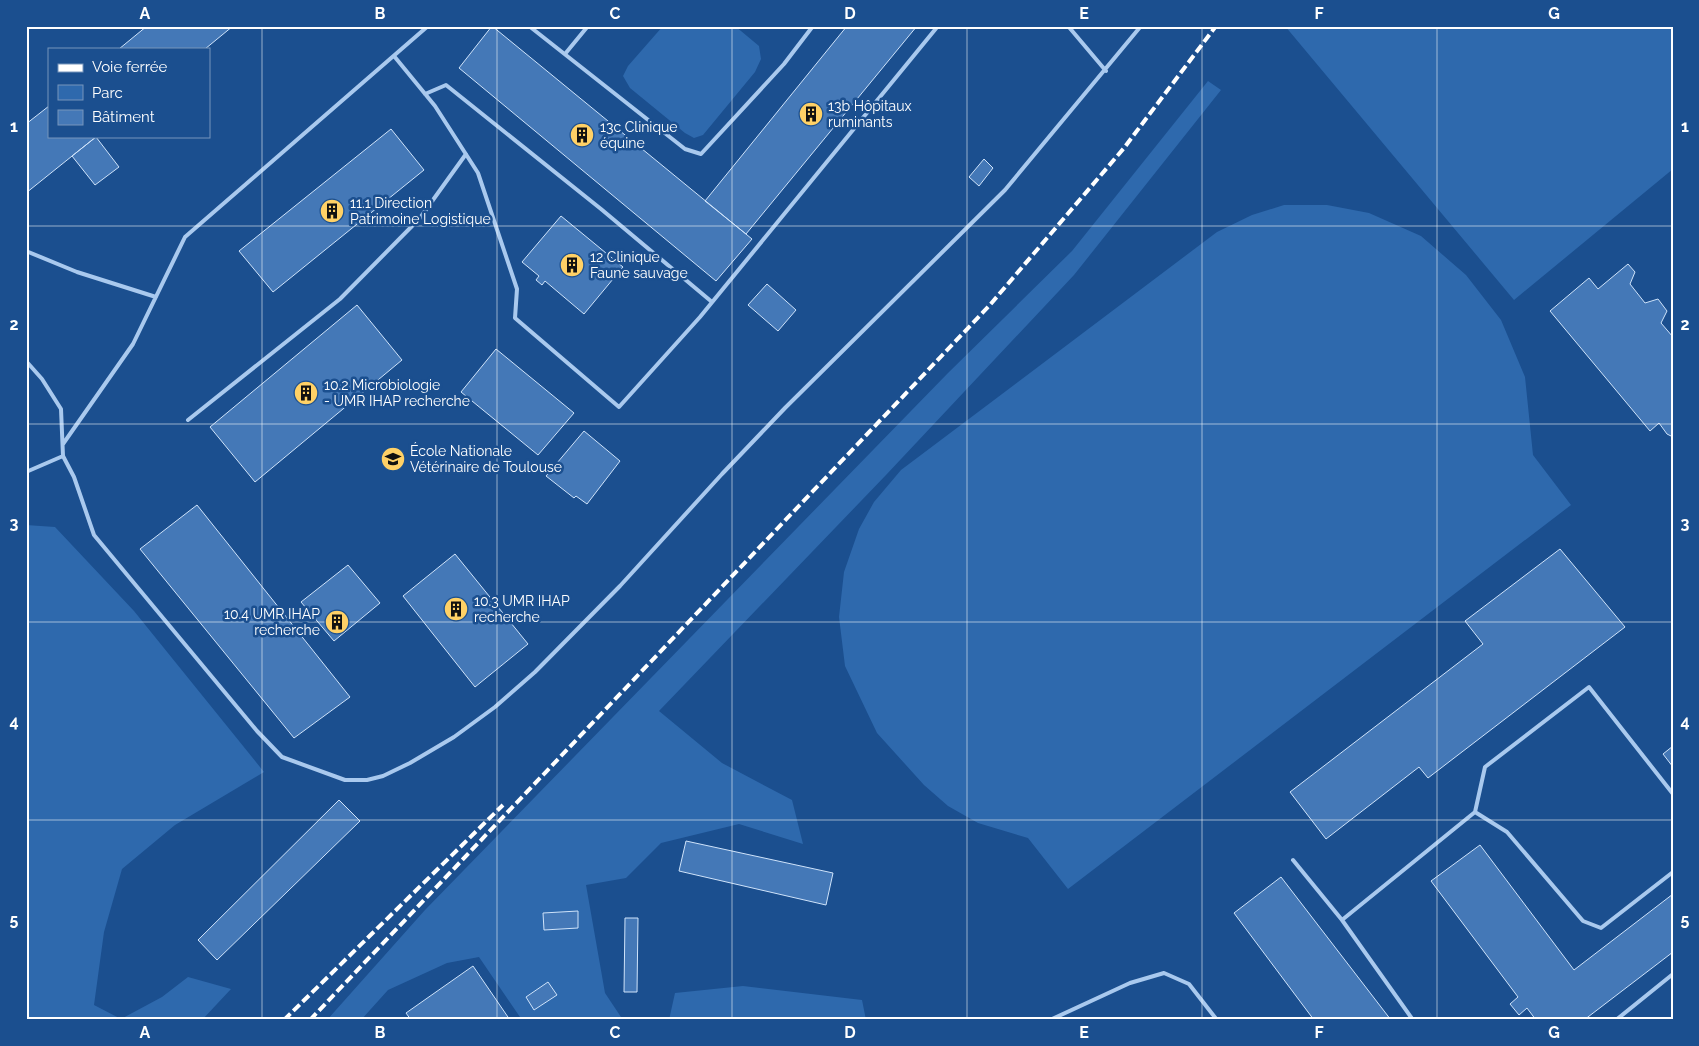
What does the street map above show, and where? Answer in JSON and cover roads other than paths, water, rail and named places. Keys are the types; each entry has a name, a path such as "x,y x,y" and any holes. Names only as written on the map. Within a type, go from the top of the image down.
{"lane":[{"path":"62,445 133,344 185,237 428,26"},
{"path":"529,26 685,149 701,154 784,64 813,26"},
{"path":"565,54 588,26"},
{"path":"394,56 425,94 478,173 517,289 515,318 619,406 712,302 938,26"},
{"path":"1068,26 1106,70"},
{"path":"26,361 42,379 61,409 63,456 74,477 94,535 251,724 282,757 345,780 367,780 384,776 454,737 494,707 535,672 620,586 722,474 786,408 1005,190 1141,26"},
{"path":"425,94 446,85 601,209 712,302"},
{"path":"188,420 340,299 420,218 466,154"},
{"path":"26,251 77,272 156,297"},
{"path":"26,472 63,456"},
{"path":"1342,920 1474,812 1485,766 1589,688 1673,794"},
{"path":"1474,812 1507,832 1583,921 1601,928 1673,872"},
{"path":"1293,860 1342,920 1413,1020"},
{"path":"1050,1020 1130,983 1164,973 1189,984 1216,1020"},
{"path":"1616,1020 1673,974"}],"railway":[{"path":"310,1020 989,306 1124,148 1216,26"},
{"path":"284,1020 503,805"}],"place":[{"name":"13b Hôpitaux ruminants","path":"811,114"},
{"name":"13c Clinique équine","path":"582,135"},
{"name":"11.1 Direction Patrimoine Logistique","path":"332,211"},
{"name":"12 Clinique Faune sauvage","path":"572,265"},
{"name":"10.2 Microbiologie - UMR IHAP recherche","path":"306,393"},
{"name":"École Nationale Vétérinaire de Toulouse","path":"393,459"},
{"name":"10.3 UMR IHAP recherche","path":"456,609"},
{"name":"10.4 UMR IHAP recherche","path":"337,622"}]}
